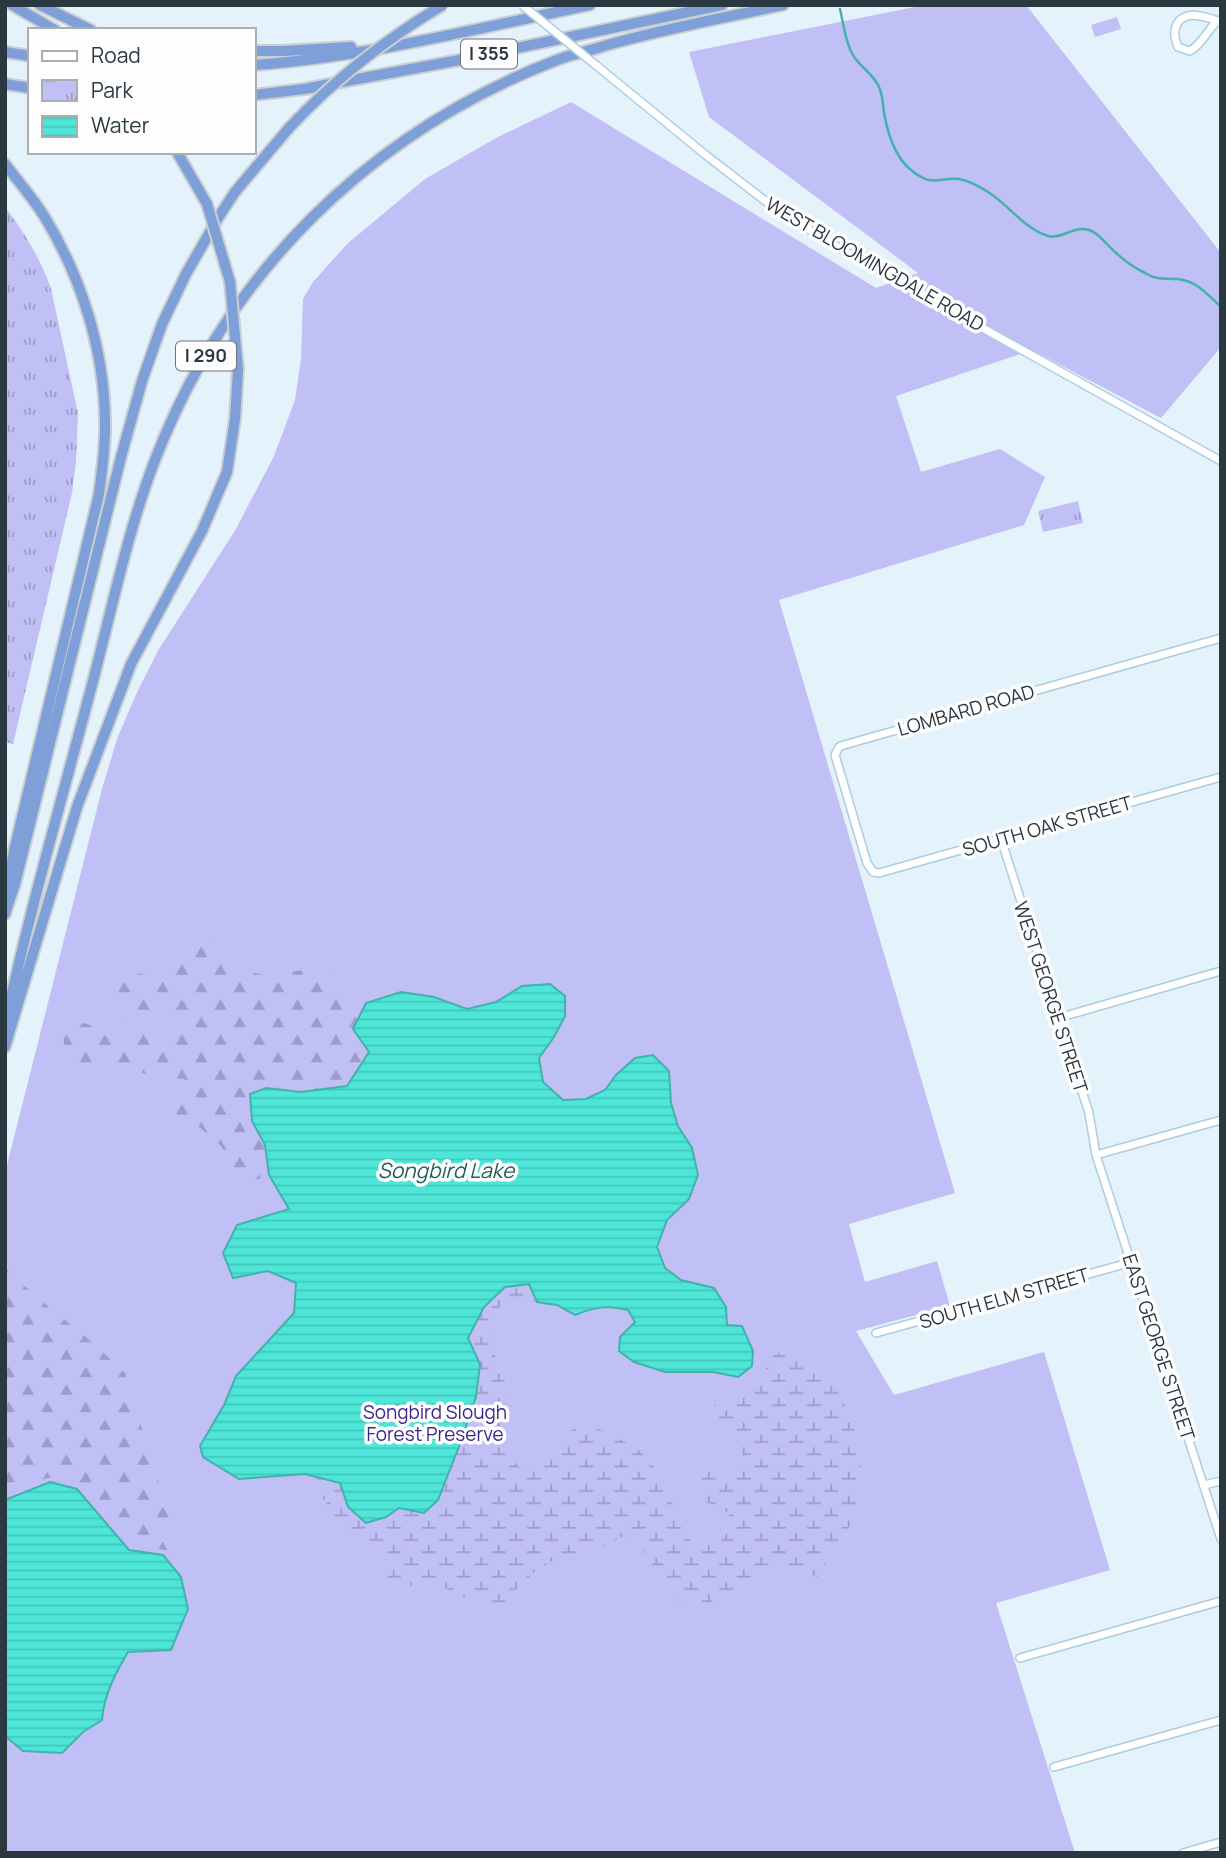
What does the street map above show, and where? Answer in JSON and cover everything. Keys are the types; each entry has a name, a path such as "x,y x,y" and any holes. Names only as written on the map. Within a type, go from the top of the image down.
{"highway":[{"path":"12,5 51,27"},
{"path":"40,5 87,28"},
{"name":"I 290","path":"5,914 15,884 142,381 162,324 186,274 236,192 321,94 366,56 443,5"},
{"name":"I 355","path":"256,65 406,43 590,5"},
{"name":"I 355","path":"256,95 304,89 452,61 722,5"},
{"name":"I 290","path":"5,1025 137,510 163,439 191,379 264,270 307,220 356,176 422,128 474,98 561,59 646,35 783,5"},
{"path":"256,51 406,43"},
{"path":"5,52 28,56"},
{"path":"5,85 28,89"},
{"path":"5,1047 77,807 131,664 202,531 227,472 239,369 230,282 207,204 178,154"},
{"path":"5,164 44,215 84,299 96,342 105,419 99,495 5,898"}],"street":[{"name":"WEST BLOOMINGDALE ROAD","path":"522,5 707,156 780,211 841,249 1221,461"},
{"path":"1188,15 1208,17 1219,22 1208,30 1190,51 1178,47 1175,28 1179,20 1188,15"},
{"name":"LOMBARD ROAD","path":"873,872 867,863 835,760 839,747 1221,638"},
{"name":"SOUTH OAK STREET","path":"873,872 878,873 1221,777"},
{"name":"WEST GEORGE STREET","path":"1000,839 1089,1113 1097,1155"},
{"path":"1058,1017 1221,971"},
{"path":"1097,1155 1221,1120"},
{"name":"EAST GEORGE STREET","path":"1097,1155 1221,1539"},
{"name":"SOUTH ELM STREET","path":"876,1333 1132,1262"},
{"path":"1204,1485 1221,1481"},
{"path":"1020,1658 1221,1601"},
{"path":"1054,1767 1221,1720"},
{"path":"1183,1853 1221,1842"}],"green space":[{"name":"Songbird Slough Forest Preserve","path":"925,5 1026,5 1221,253 1221,347 1161,418 1032,350 896,396 921,472 1000,449 1045,477 1024,525 779,600 955,1193 849,1224 865,1282 937,1261 950,1306 856,1331 894,1395 1044,1352 1110,1570 996,1603 1075,1853 5,1853 5,1173 117,739 159,649 236,529 274,456 295,400 301,359 303,299 313,282 347,244 425,179 496,138 571,102 876,288 918,273 709,117 689,52"},
{"path":"1117,17 1121,29 1095,37 1091,25"},
{"path":"5,207 31,246 51,289 78,413 72,493 13,744 5,742"},
{"path":"1078,501 1083,523 1043,532 1038,511"},
{"path":"206,936 215,939 219,949 215,956 267,976 321,967 340,983 359,1018 353,1029 369,1052 347,1086 301,1092 266,1088 252,1121 265,1145 269,1175 254,1180 231,1174 222,1147 198,1126 184,1123 173,1110 170,1101 172,1094 185,1087 184,1079 160,1078 121,1068 80,1068 68,1054 61,1030 72,1022 91,1025 107,1037 123,1031 145,1033 164,1029 178,1032 179,1021 169,1015 127,1020 115,1006 106,988 109,977 122,970 152,976 162,973 170,959"},
{"path":"5,1268 125,1373 177,1543 175,1549 164,1550 131,1542 83,1486 61,1477 47,1478 5,1495"},
{"path":"529,1284 537,1302 515,1299 498,1308 491,1329 494,1353 510,1395 498,1435 503,1447 519,1467 541,1468 558,1450 570,1431 587,1423 637,1448 657,1470 692,1543 718,1545 735,1522 723,1508 705,1502 698,1482 709,1472 731,1474 743,1455 731,1433 713,1419 715,1400 747,1391 775,1353 799,1356 818,1369 841,1396 854,1428 862,1473 854,1519 817,1577 790,1567 768,1570 708,1603 680,1601 655,1570 638,1542 621,1537 585,1556 561,1556 535,1571 500,1606 483,1606 437,1584 407,1586 388,1580 387,1543 350,1535 337,1523 330,1508 305,1474 340,1483 348,1507 386,1517 399,1508 480,1364 468,1338 483,1307 505,1287"}],"water":[{"name":"Songbird Lake","path":"550,984 565,996 565,1016 539,1058 543,1082 563,1100 586,1099 605,1090 616,1075 635,1058 653,1055 669,1071 671,1103 678,1126 692,1148 698,1175 689,1199 667,1220 657,1247 665,1268 681,1280 714,1288 726,1307 727,1325 742,1326 753,1351 752,1366 738,1377 713,1372 665,1372 634,1362 619,1351 620,1337 635,1322 628,1310 601,1308 575,1315 557,1305 537,1302 529,1284 505,1287 484,1307 468,1338 480,1364 476,1397 438,1500 424,1513 399,1508 386,1517 366,1523 348,1507 340,1483 305,1474 239,1479 203,1457 200,1446 224,1405 236,1376 294,1313 296,1283 268,1271 233,1278 223,1253 237,1225 289,1209 269,1175 265,1145 252,1121 250,1094 266,1088 301,1092 347,1086 369,1052 353,1029 366,1003 401,992 434,997 467,1009 496,1002 522,986"},
{"path":"50,1482 77,1489 129,1550 163,1555 181,1577 188,1609 171,1650 128,1652 111,1685 102,1720 83,1732 62,1753 23,1751 5,1736 5,1500"}],"waterway":[{"path":"840,9 851,51 880,90 886,123 896,151 914,173 927,180 959,179 974,184 996,197 1031,228 1048,236 1058,236 1078,229 1091,231 1141,271 1154,277 1185,280 1202,289 1221,307"}]}
